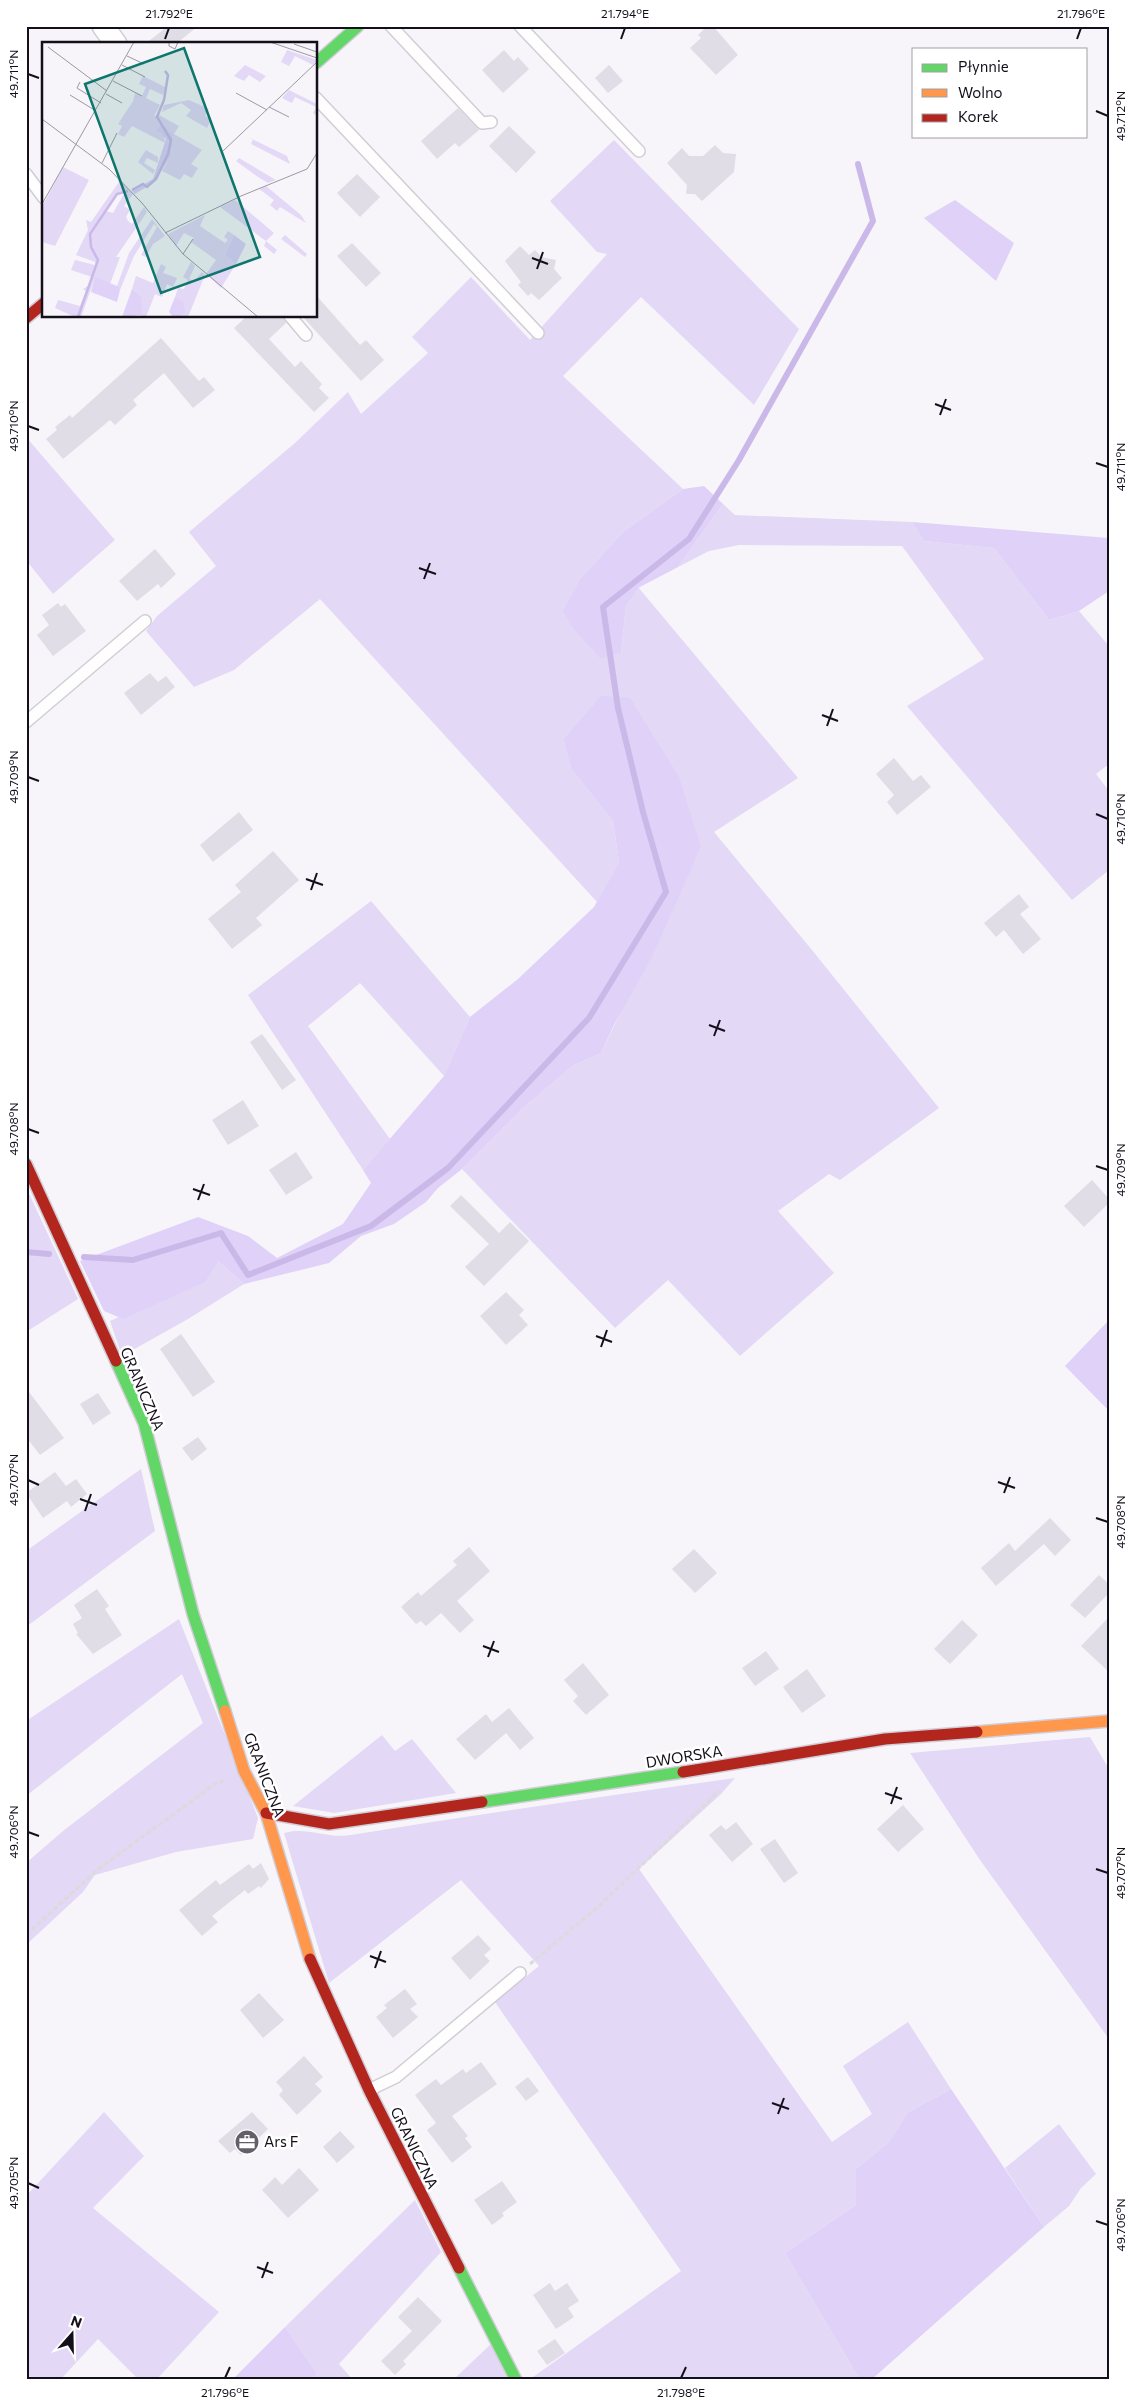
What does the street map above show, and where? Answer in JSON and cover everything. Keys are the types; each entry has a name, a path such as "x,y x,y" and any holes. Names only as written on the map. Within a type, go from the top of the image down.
{"street":[{"path":"103,26 115,42"},
{"path":"318,61 358,26"},
{"path":"26,318 42,305"},
{"name":"GRANICZNA","path":"26,1164 144,1423 193,1614 246,1775 266,1814 306,1951 369,2090 516,2380"},
{"name":"DWORSKA","path":"266,1814 329,1824 734,1765 885,1738 1109,1721"}],"lane":[{"path":"390,26 482,123 491,122"},
{"path":"520,26 639,151"},
{"path":"318,100 538,333"},
{"path":"26,174 42,195"},
{"path":"292,318 306,335"},
{"path":"26,722 145,621"},
{"path":"369,2090 396,2077 520,1973"}],"path":[{"path":"520,1973 599,1906 730,1781 734,1765"},
{"path":"26,1934 97,1870 215,1784 246,1775"}],"shaded area":[{"path":"614,140 799,329 754,405 641,297 563,376 683,489 623,532 581,578 621,653 626,606 638,587 798,778 714,832 939,1108 840,1180 829,1174 778,1211 834,1273 740,1356 668,1280 615,1328 462,1169 524,1107 574,1065 601,1053 701,847 572,770 613,821 619,862 597,902 320,599 234,670 194,687 146,631 157,616 216,566 189,532 295,443 348,392 361,414 428,353 412,337 471,277 530,340 607,254 597,252 550,201"},
{"path":"955,200 1014,243 996,281 924,218"},
{"path":"26,437 115,540 53,594 26,560"},
{"path":"704,486 723,504 678,567 638,588 626,606 621,653 600,658 573,628 563,611 581,578 623,532 683,489"},
{"path":"723,504 735,515 912,522 924,541 994,548 1049,620 1079,611 1109,646 1109,764 1096,774 1109,791 1109,870 1072,900 907,706 984,659 902,546 739,545 709,551 678,567"},
{"path":"912,522 1109,538 1109,591 1079,611 1049,620 994,548 924,541"},
{"path":"601,696 630,698 679,777 701,847 652,957 614,1025 601,1053 574,1065 524,1107 462,1169 438,1188 426,1202 394,1224 361,1236 329,1263 244,1284 218,1261 205,1282 123,1319 104,1311 80,1261 198,1217 248,1236 277,1258 343,1224 371,1183 363,1170 444,1076 470,1017 518,979 594,907 619,862 613,821 572,770 564,739"},
{"path":"371,901 470,1017 444,1076 360,983 308,1026 390,1139 363,1170 248,995"},
{"path":"26,1187 78,1299 26,1332"},
{"path":"218,1261 244,1284 188,1319 122,1356 110,1321 119,1317 123,1319"},
{"path":"1109,1320 1109,1411 1065,1366"},
{"path":"141,1469 155,1531 26,1627 26,1551"},
{"path":"179,1619 258,1818 253,1839 176,1852 95,1875 83,1892 26,1945 26,1863 63,1831 203,1723 182,1674 26,1796 26,1721"},
{"path":"382,1735 395,1751 412,1739 456,1793 334,1813 293,1806"},
{"path":"1090,1737 1109,1769 1109,2039 980,1860 910,1753"},
{"path":"735,1778 721,1794 639,1869 832,2142 872,2114 843,2066 908,2022 951,2089 907,2113 890,2141 856,2169 856,2205 785,2253 860,2380 529,2380 681,2271 495,2002 539,1966 461,1880 329,1983 284,1833 300,1831 343,1836"},
{"path":"951,2089 1044,2227 871,2380 860,2380 785,2253 856,2205 856,2169 890,2141 907,2113"},
{"path":"104,2112 144,2156 93,2208 219,2312 156,2380 139,2380 98,2339 60,2380 26,2380 26,2196"},
{"path":"1059,2124 1096,2174 1081,2188 1069,2206 1044,2227 1005,2168"},
{"path":"415,2200 441,2252 339,2364 353,2380 312,2380 317,2373 285,2327"},
{"path":"285,2327 317,2373 312,2380 232,2380"},
{"path":"491,2344 510,2380 453,2380"}],"building":[{"path":"168,26 198,26 178,42 148,42"},
{"path":"707,26 713,26 738,55 716,75 690,48 701,38 698,35"},
{"path":"504,50 514,61 518,57 529,69 503,93 482,70"},
{"path":"609,65 623,81 608,93 595,78"},
{"path":"458,108 479,130 459,147 455,143 437,159 421,141"},
{"path":"509,126 536,152 516,173 489,146"},
{"path":"715,145 723,153 736,154 734,172 702,201 695,194 686,194 687,185 667,163 682,148 689,156 703,156"},
{"path":"357,174 380,197 360,217 337,193"},
{"path":"352,243 381,273 366,287 337,256"},
{"path":"520,246 529,255 535,250 542,257 556,260 554,269 562,278 539,300 531,293 528,296 518,285 521,282 505,261"},
{"path":"318,297 360,345 366,340 384,360 361,381 304,318 318,318"},
{"path":"245,318 284,318 286,323 269,339 295,367 301,361 322,384 319,388 329,398 314,412 234,328"},
{"path":"161,338 199,381 204,377 215,390 193,408 164,373 133,400 137,405 115,425 110,420 63,459 46,439 57,430 55,427 70,415 72,418"},
{"path":"155,549 176,574 161,588 158,584 137,601 119,581"},
{"path":"58,603 61,607 65,604 86,631 53,656 37,635 49,625 42,615"},
{"path":"150,673 158,682 166,676 175,687 141,715 124,693"},
{"path":"894,758 913,781 921,775 931,787 897,815 887,802 894,795 876,774"},
{"path":"239,812 253,830 213,862 200,845"},
{"path":"273,851 299,880 256,918 262,925 232,949 208,919 241,892 235,885"},
{"path":"1019,894 1029,907 1020,914 1041,939 1023,954 1004,930 996,937 984,923"},
{"path":"262,1034 296,1080 282,1090 250,1042"},
{"path":"243,1100 259,1126 228,1145 212,1120"},
{"path":"296,1152 313,1178 286,1195 269,1170"},
{"path":"1092,1180 1109,1199 1109,1203 1084,1227 1064,1206"},
{"path":"461,1195 499,1233 510,1222 529,1241 484,1286 465,1267 489,1244 450,1206"},
{"path":"506,1292 524,1310 519,1315 528,1325 506,1345 480,1316"},
{"path":"181,1334 215,1382 193,1397 160,1349"},
{"path":"26,1388 64,1438 40,1455 26,1437"},
{"path":"98,1393 111,1413 93,1425 80,1404"},
{"path":"198,1437 207,1449 192,1461 182,1448"},
{"path":"55,1472 66,1486 76,1479 87,1494 71,1507 67,1501 43,1518 26,1493"},
{"path":"1050,1518 1071,1540 1055,1556 1044,1544 996,1586 981,1568 1009,1543 1015,1551"},
{"path":"469,1547 490,1571 457,1601 474,1620 460,1633 441,1613 426,1626 421,1621 416,1624 401,1607 418,1592 421,1596 457,1565 453,1561"},
{"path":"694,1549 717,1573 695,1593 672,1569"},
{"path":"1099,1575 1109,1584 1109,1593 1085,1618 1070,1605"},
{"path":"97,1589 109,1606 105,1609 122,1635 93,1654 76,1634 78,1633 73,1624 82,1618 74,1605"},
{"path":"1109,1617 1109,1672 1081,1646"},
{"path":"962,1620 978,1635 950,1664 934,1649"},
{"path":"766,1651 779,1669 755,1686 742,1668"},
{"path":"583,1663 609,1695 586,1715 573,1701 578,1696 564,1680"},
{"path":"807,1669 826,1696 802,1713 783,1687"},
{"path":"509,1708 534,1738 520,1750 506,1733 475,1760 456,1739 486,1714 492,1722"},
{"path":"903,1805 924,1829 898,1852 877,1829"},
{"path":"736,1822 753,1844 732,1862 709,1835 721,1825 726,1830"},
{"path":"775,1839 798,1873 784,1883 760,1849"},
{"path":"261,1863 269,1879 261,1888 259,1886 248,1894 245,1890 212,1916 218,1922 202,1936 179,1910 216,1880 220,1885 249,1864 253,1869"},
{"path":"478,1935 491,1949 484,1955 490,1961 470,1980 451,1958"},
{"path":"405,1989 417,2004 410,2009 418,2017 393,2038 376,2017 387,2008 384,2005"},
{"path":"259,1993 284,2020 263,2038 240,2010"},
{"path":"304,2056 323,2077 315,2084 322,2091 297,2115 279,2095 283,2090 276,2082"},
{"path":"481,2062 497,2084 452,2116 468,2136 465,2138 472,2147 452,2163 427,2130 436,2123 415,2095 436,2079 441,2085 463,2069 466,2073"},
{"path":"528,2077 539,2091 526,2101 515,2087"},
{"path":"252,2112 268,2129 241,2155 235,2149 230,2153 218,2141"},
{"path":"340,2131 355,2147 337,2163 323,2147"},
{"path":"299,2168 319,2190 288,2218 262,2190 275,2177 282,2185"},
{"path":"502,2181 517,2202 502,2213 504,2216 492,2225 474,2200"},
{"path":"550,2283 555,2291 567,2283 579,2301 568,2308 574,2317 556,2329 533,2295"},
{"path":"418,2297 442,2321 403,2361 406,2364 395,2375 381,2361 412,2331 398,2317"},
{"path":"555,2339 565,2353 547,2365 537,2351"}],"waterway":[{"path":"84,1257 133,1260 221,1233 248,1275 371,1226 448,1168 589,1018 666,892 643,812 618,708 603,607 689,539 739,460 873,221 858,164"},
{"path":"26,1252 49,1254"}],"traffic: fast":[{"path":"318,61 358,26"},
{"path":"116,1361 144,1423 193,1614 225,1711"},
{"path":"482,1802 683,1772"},
{"path":"459,2268 516,2380"}],"traffic: slow":[{"path":"225,1711 244,1771 266,1813 310,1959"},
{"path":"977,1732 1109,1721"}],"traffic: jam":[{"path":"26,318 42,305"},
{"path":"26,1164 116,1361"},
{"path":"683,1772 885,1739 977,1732"},
{"path":"266,1813 329,1824 482,1802"},
{"path":"310,1959 369,2090 459,2268"}],"place":[{"name":"Ars F","path":"247,2142"}]}
